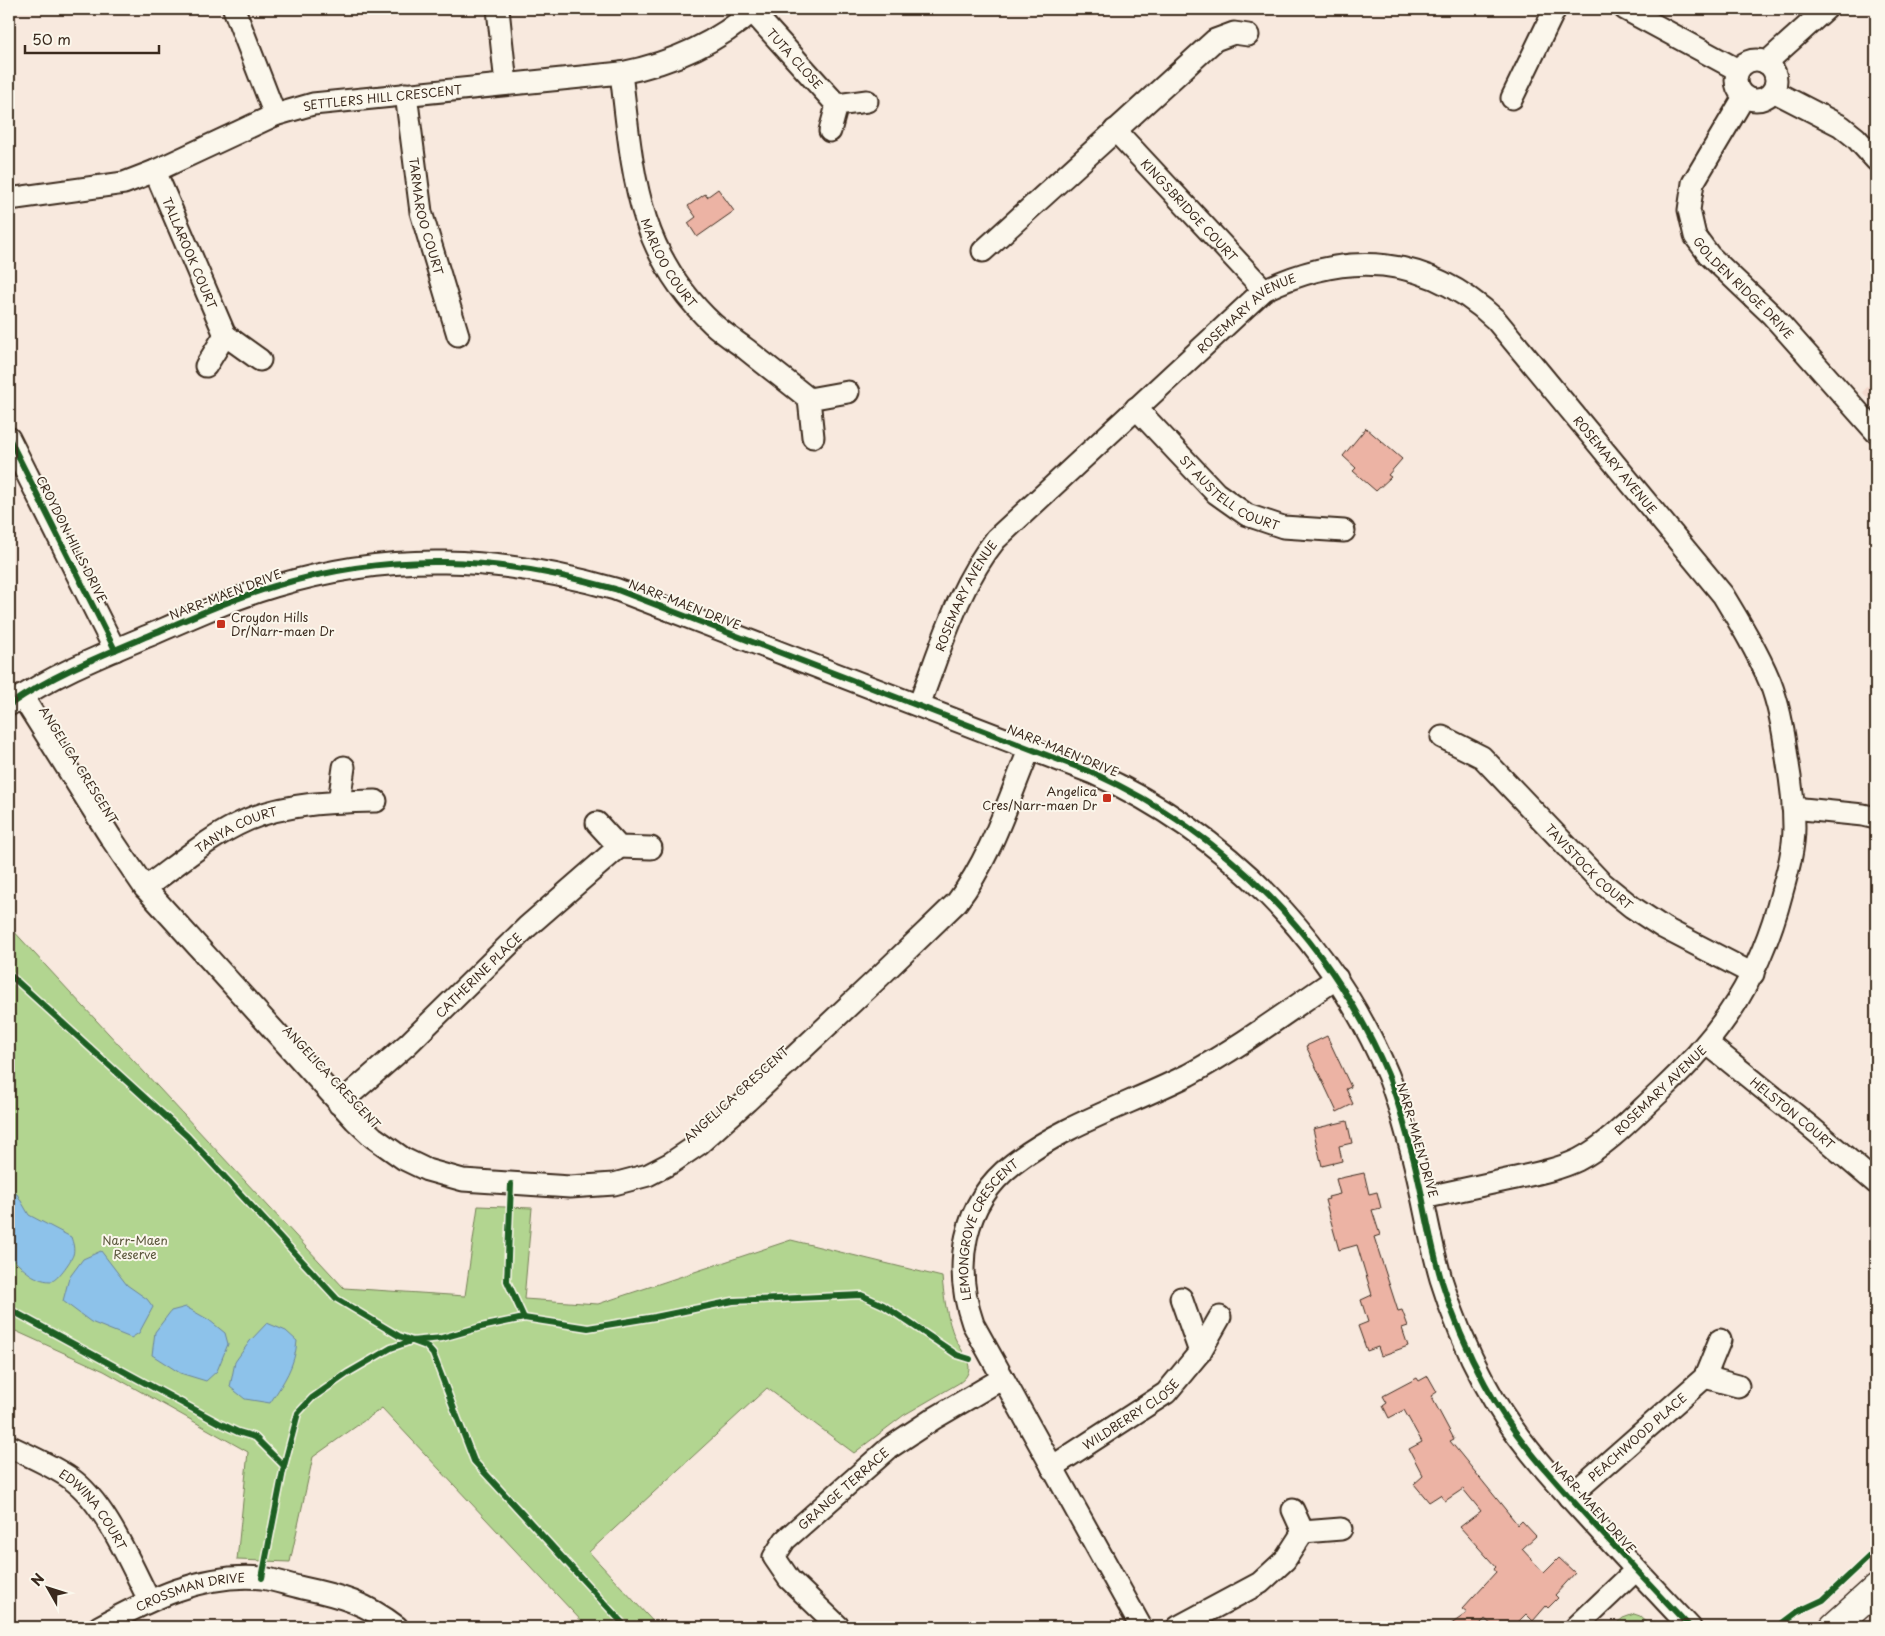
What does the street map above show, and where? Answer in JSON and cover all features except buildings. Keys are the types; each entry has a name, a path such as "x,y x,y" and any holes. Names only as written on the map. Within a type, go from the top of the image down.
{"main road":[{"path":"1834,1627 1876,1588"}],"street":[{"path":"234,9 275,115"},
{"path":"498,9 506,84"},
{"path":"1512,98 1555,9"},
{"path":"1625,9 1738,70"},
{"path":"1766,63 1826,9"},
{"name":"SETTLERS HILL CRESCENT","path":"9,199 124,183 156,171 275,115 313,104 646,68 686,54 723,34 754,10"},
{"name":"TUTA CLOSE","path":"754,10 837,105"},
{"path":"983,250 1215,40 1234,33 1248,35"},
{"path":"1760,60 1766,63 1774,72 1776,78 1773,91 1763,99 1750,100 1744,97 1737,88 1736,76 1738,70 1748,62 1760,60"},
{"name":"MARLOO COURT","path":"621,72 640,204 666,266 695,306 714,325 809,398"},
{"path":"1773,91 1841,126 1856,138 1876,160"},
{"name":"TARMAROO COURT","path":"406,94 421,212 458,335"},
{"name":"GOLDEN RIDGE DRIVE","path":"1744,97 1693,183 1689,210 1695,236 1708,255 1772,315 1876,432"},
{"path":"830,131 837,105 867,101"},
{"name":"KINGSBRIDGE COURT","path":"1115,130 1264,290"},
{"name":"TALLAROOK COURT","path":"156,171 225,335"},
{"name":"ROSEMARY AVENUE","path":"919,705 967,582 985,553 1010,525 1264,290 1285,280 1330,267 1375,264 1420,272 1453,287 1496,320 1723,595 1749,637 1770,684 1783,731 1794,828 1790,861 1774,923 1752,974 1740,998 1708,1044 1688,1066 1623,1126 1592,1152 1581,1158 1555,1169 1423,1198"},
{"path":"206,366 225,335 260,360"},
{"path":"813,437 809,398 848,392"},
{"name":"ST AUSTELL COURT","path":"1136,408 1216,493 1247,514 1258,520 1283,527 1344,531"},
{"name":"CROYDON HILLS DRIVE","path":"10,442 115,650"},
{"name":"NARR-MAEN DRIVE","path":"16,700 68,670 210,610 273,586 328,572 383,564 445,561 480,563 548,572 614,589 1030,748 1116,783 1150,801 1203,837 1247,873 1310,941 1337,978 1368,1032 1388,1076 1413,1154 1451,1310 1477,1368 1505,1418 1527,1448 1569,1497 1690,1627"},
{"name":"ANGELICA CRESCENT","path":"16,700 145,888 339,1104 373,1137 404,1159 428,1170 463,1180 570,1187 614,1184 648,1174 671,1164 699,1144 747,1102 937,923 957,902 984,861 1030,748"},
{"name":"TAVISTOCK COURT","path":"1442,737 1482,757 1601,882 1632,907 1664,928 1752,974"},
{"path":"339,802 344,767"},
{"name":"TANYA COURT","path":"145,888 214,839 246,821 277,810 339,802 376,802"},
{"path":"1793,808 1876,818"},
{"path":"597,823 619,847 651,848"},
{"name":"CATHERINE PLACE","path":"339,1104 408,1044 527,927 619,847"},
{"name":"LEMONGROVE CRESCENT","path":"1141,1627 973,1324 963,1288 964,1249 968,1231 982,1199 991,1186 1013,1163 1057,1136 1188,1075 1219,1057 1337,978"},
{"name":"HELSTON COURT","path":"1708,1044 1813,1128 1876,1183"},
{"path":"1181,1298 1200,1352"},
{"name":"WILDBERRY CLOSE","path":"1052,1467 1166,1394 1200,1352 1220,1317"},
{"name":"PEACHWOOD PLACE","path":"1569,1497 1705,1378 1720,1340"},
{"name":"GRANGE TERRACE","path":"839,1627 789,1579 774,1557 785,1540 889,1448 933,1418 1002,1378"},
{"path":"1705,1378 1738,1386"},
{"name":"EDWINA COURT","path":"9,1446 71,1478 88,1495 103,1514 149,1600"},
{"path":"1293,1510 1303,1532"},
{"path":"1303,1532 1341,1529"},
{"path":"1178,1627 1260,1582 1285,1560 1303,1532"},
{"path":"1576,1627 1636,1570"},
{"name":"CROSSMAN DRIVE","path":"99,1627 149,1600 198,1584 233,1578 262,1578 339,1596 378,1613 397,1627"}],"shaded area":[{"path":"1876,379 1876,407 1862,392"}],"green space":[{"name":"Narr-Maen Reserve","path":"9,926 344,1288 465,1296 478,1206 532,1208 524,1299 598,1304 791,1240 942,1277 952,1331 965,1356 969,1370 965,1378 959,1383 904,1415 854,1453 767,1388 589,1552 658,1627 587,1627 382,1408 313,1457 290,1562 237,1560 248,1452 104,1371 9,1328"},
{"path":"1634,1614 1640,1616 1652,1627 1612,1627 1623,1618"}],"water":[{"path":"9,1190 17,1194 29,1215 71,1237 74,1248 73,1255 63,1271 51,1281 33,1276 9,1255"},
{"path":"101,1251 127,1285 147,1299 153,1307 139,1333 131,1338 91,1322 63,1301 69,1278 83,1259"},
{"path":"186,1307 209,1320 225,1333 228,1344 217,1371 206,1381 180,1373 152,1355 155,1332 171,1311"},
{"path":"267,1323 286,1331 297,1341 291,1366 270,1403 245,1399 230,1387 235,1362 250,1341"}],"cycle path":[{"path":"9,438 115,650"},
{"path":"9,705 62,674 99,657 214,608 275,586 361,567 403,563 487,564 572,578 615,589 1093,773 1142,798 1187,827 1230,859 1269,896 1305,936 1337,979 1364,1026 1392,1084 1412,1153 1441,1279 1460,1333 1485,1384 1508,1422 1535,1457 1594,1524 1690,1627"},
{"path":"9,974 187,1136 337,1299 399,1336 426,1346 433,1354 474,1461 626,1627"},
{"path":"511,1184 507,1281 524,1318"},
{"path":"262,1578 284,1466 298,1413 312,1398 348,1373 391,1348 411,1341 442,1338 524,1318 588,1328 733,1301 861,1295 883,1305 957,1355 970,1359"},
{"path":"9,1309 219,1423 238,1432 255,1437 284,1466"},
{"path":"1777,1627 1797,1612 1823,1600 1876,1550"}],"place":[{"name":"Croydon Hills Dr/Narr-maen Dr","path":"221,624"},
{"name":"Angelica Cres/Narr-maen Dr","path":"1107,798"}]}
